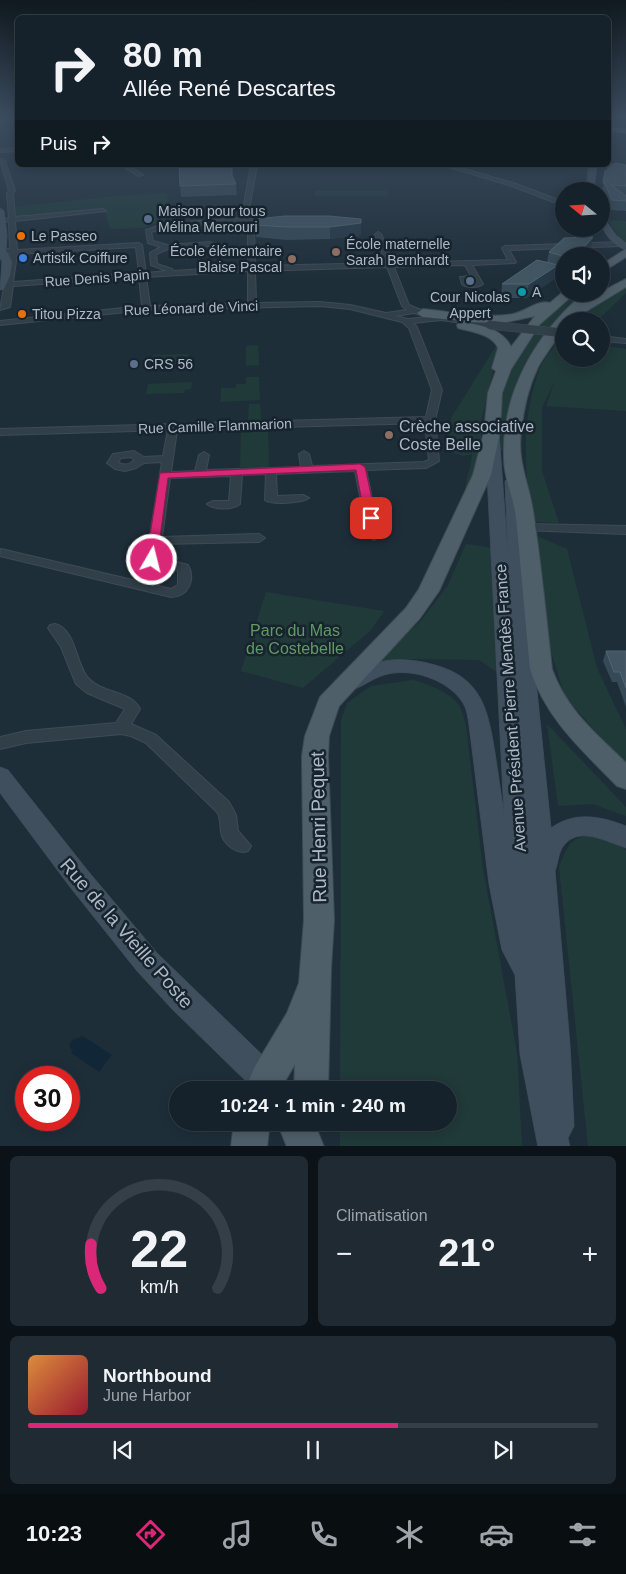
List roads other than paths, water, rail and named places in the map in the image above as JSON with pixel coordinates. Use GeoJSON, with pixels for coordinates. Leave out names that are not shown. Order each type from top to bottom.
{"type":"FeatureCollection","features":[{"type":"Feature","properties":{"kind":"main road"},"geometry":{"type":"LineString","coordinates":[[0,209],[2,252],[7,262],[5,286]]}},
{"type":"Feature","properties":{"kind":"main road"},"geometry":{"type":"LineString","coordinates":[[610,233],[622,250],[610,261]]}},
{"type":"Feature","properties":{"kind":"main road"},"geometry":{"type":"LineString","coordinates":[[610,282],[622,278]]}},
{"type":"Feature","properties":{"kind":"main road"},"geometry":{"type":"LineString","coordinates":[[578,312],[622,278]]}},
{"type":"Feature","properties":{"kind":"main road"},"geometry":{"type":"LineString","coordinates":[[420,318],[511,319],[534,313],[555,298]]}},
{"type":"Feature","properties":{"kind":"main road","name":"Avenue Président Pierre Mendès France"},"geometry":{"type":"LineString","coordinates":[[554,1146],[535,1054],[516,816],[492,432],[493,408],[498,384],[512,354],[535,322],[558,302]]}},
{"type":"Feature","properties":{"kind":"main road","name":"Avenue Président Pierre Mendès France"},"geometry":{"type":"LineString","coordinates":[[575,312],[583,302]]}},
{"type":"Feature","properties":{"kind":"main road"},"geometry":{"type":"LineString","coordinates":[[444,319],[483,331],[502,342],[505,348],[498,370],[498,384]]}},
{"type":"Feature","properties":{"kind":"main road","name":"Avenue Président Pierre Mendès France"},"geometry":{"type":"LineString","coordinates":[[555,333],[545,341],[523,388],[512,435],[512,461],[516,552],[556,1046],[558,1146]]}},
{"type":"Feature","properties":{"kind":"main road","name":"Rue Henri Pequet"},"geometry":{"type":"LineString","coordinates":[[311,1081],[315,968],[319,920],[315,756],[322,716],[338,691],[413,613],[429,591],[482,475],[492,432]]}},
{"type":"Feature","properties":{"kind":"main road"},"geometry":{"type":"LineString","coordinates":[[512,461],[523,503],[541,669],[545,684],[566,719],[626,779]]}},
{"type":"Feature","properties":{"kind":"main road"},"geometry":{"type":"LineString","coordinates":[[338,691],[363,675],[400,666],[428,670],[441,675],[451,680],[471,698],[476,708],[480,725],[502,884],[516,950],[529,976]]}},
{"type":"Feature","properties":{"kind":"main road","name":"Rue de la Vieille Poste"},"geometry":{"type":"LineString","coordinates":[[0,776],[79,879],[147,962],[262,1081]]}},
{"type":"Feature","properties":{"kind":"main road"},"geometry":{"type":"LineString","coordinates":[[542,875],[548,853],[554,841],[563,832],[588,826],[612,831],[626,838]]}},
{"type":"Feature","properties":{"kind":"main road","name":"Rue Henri Pequet"},"geometry":{"type":"LineString","coordinates":[[271,1081],[306,1006],[315,968]]}},
{"type":"Feature","properties":{"kind":"main road"},"geometry":{"type":"LineString","coordinates":[[249,1146],[251,1131]]}},
{"type":"Feature","properties":{"kind":"main road"},"geometry":{"type":"LineString","coordinates":[[300,1131],[308,1146]]}},
{"type":"Feature","properties":{"kind":"main road"},"geometry":{"type":"LineString","coordinates":[[308,1146],[309,1131]]}},
{"type":"Feature","properties":{"kind":"street"},"geometry":{"type":"LineString","coordinates":[[0,308],[6,307],[5,286],[14,252],[10,193],[12,191],[5,171]]}},
{"type":"Feature","properties":{"kind":"street"},"geometry":{"type":"LineString","coordinates":[[134,171],[140,175]]}},
{"type":"Feature","properties":{"kind":"street"},"geometry":{"type":"LineString","coordinates":[[252,305],[251,223],[248,204],[253,171]]}},
{"type":"Feature","properties":{"kind":"street"},"geometry":{"type":"LineString","coordinates":[[468,171],[514,185],[555,201]]}},
{"type":"Feature","properties":{"kind":"street"},"geometry":{"type":"LineString","coordinates":[[2,194],[12,191]]}},
{"type":"Feature","properties":{"kind":"street"},"geometry":{"type":"LineString","coordinates":[[0,209],[12,206]]}},
{"type":"Feature","properties":{"kind":"street"},"geometry":{"type":"LineString","coordinates":[[1,221],[103,211]]}},
{"type":"Feature","properties":{"kind":"street"},"geometry":{"type":"LineString","coordinates":[[168,246],[150,242],[148,231],[166,225],[251,223]]}},
{"type":"Feature","properties":{"kind":"street"},"geometry":{"type":"LineString","coordinates":[[378,234],[390,265],[402,314]]}},
{"type":"Feature","properties":{"kind":"street"},"geometry":{"type":"LineString","coordinates":[[221,264],[212,268],[174,270],[154,265],[153,253],[168,246],[208,241],[252,254]]}},
{"type":"Feature","properties":{"kind":"street"},"geometry":{"type":"LineString","coordinates":[[2,252],[137,245],[140,248],[146,308]]}},
{"type":"Feature","properties":{"kind":"street","name":"Rue Denis Papin"},"geometry":{"type":"LineString","coordinates":[[5,286],[252,268],[513,262],[505,248],[622,250]]}},
{"type":"Feature","properties":{"kind":"street"},"geometry":{"type":"LineString","coordinates":[[467,263],[479,284],[466,284],[463,279],[475,278]]}},
{"type":"Feature","properties":{"kind":"street","name":"Rue Léonard de Vinci"},"geometry":{"type":"LineString","coordinates":[[0,323],[146,308],[252,305],[332,305],[382,314],[402,314]]}},
{"type":"Feature","properties":{"kind":"street"},"geometry":{"type":"LineString","coordinates":[[402,314],[420,318],[490,325],[555,326]]}},
{"type":"Feature","properties":{"kind":"street"},"geometry":{"type":"LineString","coordinates":[[402,314],[420,318]]}},
{"type":"Feature","properties":{"kind":"street"},"geometry":{"type":"LineString","coordinates":[[164,475],[426,465],[432,463],[434,461],[430,420],[437,390],[420,318]]}},
{"type":"Feature","properties":{"kind":"street"},"geometry":{"type":"LineString","coordinates":[[610,339],[626,341]]}},
{"type":"Feature","properties":{"kind":"street","name":"Rue Camille Flammarion"},"geometry":{"type":"LineString","coordinates":[[0,432],[430,420]]}},
{"type":"Feature","properties":{"kind":"street"},"geometry":{"type":"LineString","coordinates":[[1,553],[171,593],[181,590],[184,587],[184,568],[153,564],[152,554],[166,460],[173,427]]}},
{"type":"Feature","properties":{"kind":"street"},"geometry":{"type":"LineString","coordinates":[[304,454],[307,470]]}},
{"type":"Feature","properties":{"kind":"street"},"geometry":{"type":"LineString","coordinates":[[200,474],[204,455]]}},
{"type":"Feature","properties":{"kind":"street"},"geometry":{"type":"LineString","coordinates":[[139,460],[166,460]]}},
{"type":"Feature","properties":{"kind":"street"},"geometry":{"type":"LineString","coordinates":[[360,467],[374,536]]}},
{"type":"Feature","properties":{"kind":"street"},"geometry":{"type":"LineString","coordinates":[[271,471],[271,500],[303,498]]}},
{"type":"Feature","properties":{"kind":"street"},"geometry":{"type":"LineString","coordinates":[[213,504],[234,504],[237,472]]}},
{"type":"Feature","properties":{"kind":"street"},"geometry":{"type":"LineString","coordinates":[[526,528],[626,530]]}},
{"type":"Feature","properties":{"kind":"street"},"geometry":{"type":"LineString","coordinates":[[154,541],[259,538]]}},
{"type":"Feature","properties":{"kind":"street"},"geometry":{"type":"LineString","coordinates":[[55,628],[68,646],[81,680],[92,689],[130,704],[133,708],[121,728]]}},
{"type":"Feature","properties":{"kind":"street"},"geometry":{"type":"LineString","coordinates":[[0,743],[26,737],[121,728],[135,731],[150,739],[223,808],[228,815],[230,834],[242,846]]}},
{"type":"Feature","properties":{"kind":"water"},"geometry":{"type":"Polygon","coordinates":[[[83,1036],[112,1055],[99,1072],[71,1053],[72,1050],[69,1046],[72,1040],[83,1036]]]}},
{"type":"Feature","properties":{"kind":"place","name":"Maison pour tous Mélina Mercouri"},"geometry":{"type":"Point","coordinates":[148,219]}},
{"type":"Feature","properties":{"kind":"place","name":"Le Passeo"},"geometry":{"type":"Point","coordinates":[21,236]}},
{"type":"Feature","properties":{"kind":"place","name":"École maternelle Sarah Bernhardt"},"geometry":{"type":"Point","coordinates":[336,252]}},
{"type":"Feature","properties":{"kind":"place","name":"Artistik Coiffure"},"geometry":{"type":"Point","coordinates":[23,258]}},
{"type":"Feature","properties":{"kind":"place","name":"École élémentaire Blaise Pascal"},"geometry":{"type":"Point","coordinates":[292,259]}},
{"type":"Feature","properties":{"kind":"place","name":"Cour Nicolas Appert"},"geometry":{"type":"Point","coordinates":[470,281]}},
{"type":"Feature","properties":{"kind":"place","name":"A"},"geometry":{"type":"Point","coordinates":[522,292]}},
{"type":"Feature","properties":{"kind":"place","name":"Titou Pizza"},"geometry":{"type":"Point","coordinates":[22,314]}},
{"type":"Feature","properties":{"kind":"place","name":"CRS 56"},"geometry":{"type":"Point","coordinates":[134,364]}},
{"type":"Feature","properties":{"kind":"place","name":"Crèche associative Coste Belle"},"geometry":{"type":"Point","coordinates":[389,435]}},
{"type":"Feature","properties":{"kind":"park label","name":"Parc du Mas de Costebelle"},"geometry":{"type":"Point","coordinates":[295,639]}}]}
